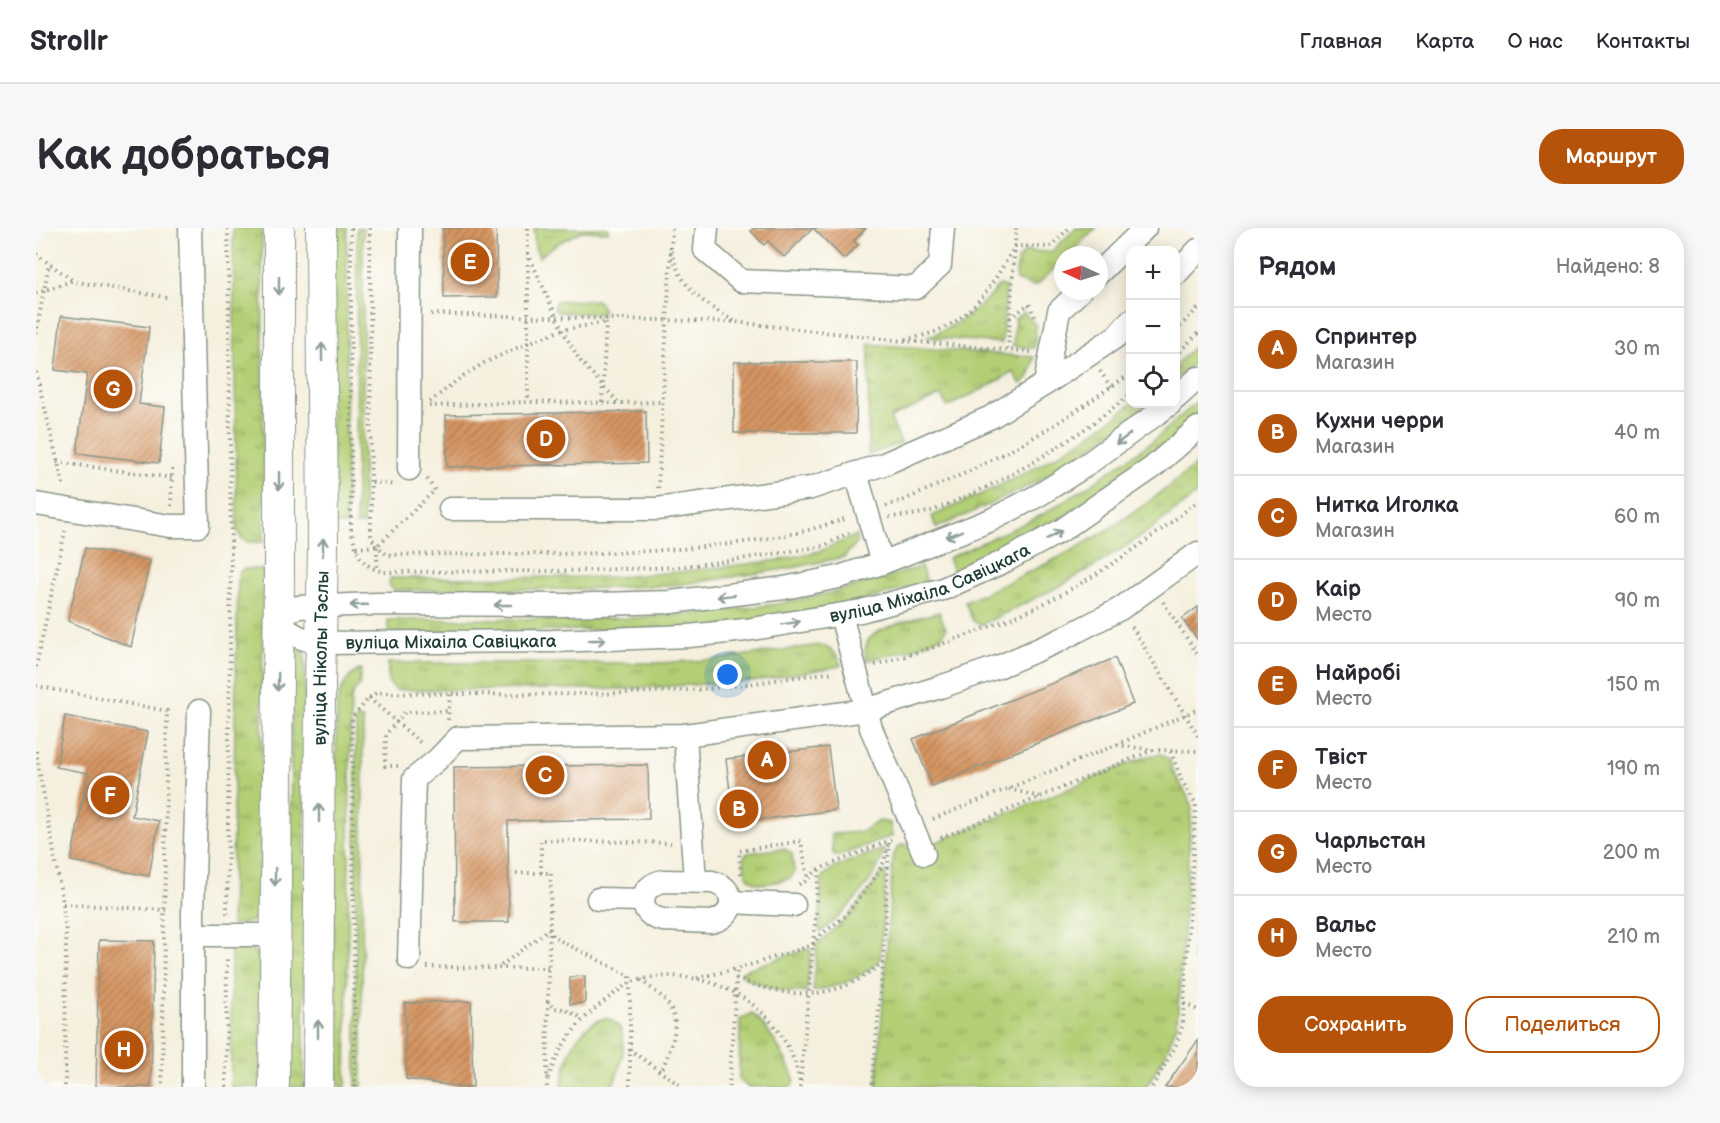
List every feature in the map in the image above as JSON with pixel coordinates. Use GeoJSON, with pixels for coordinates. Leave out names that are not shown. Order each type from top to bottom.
{"type":"FeatureCollection","features":[{"type":"Feature","properties":{"kind":"main road"},"geometry":{"type":"LineString","coordinates":[[274,1087],[279,623],[279,228]]}},
{"type":"Feature","properties":{"kind":"main road","name":"вуліца Ніколы Тэслы"},"geometry":{"type":"LineString","coordinates":[[318,1087],[320,643],[323,549],[321,228]]}},
{"type":"Feature","properties":{"kind":"street"},"geometry":{"type":"LineString","coordinates":[[36,504],[170,526],[198,526],[190,228]]}},
{"type":"Feature","properties":{"kind":"street"},"geometry":{"type":"LineString","coordinates":[[410,228],[410,314],[417,472]]}},
{"type":"Feature","properties":{"kind":"street"},"geometry":{"type":"LineString","coordinates":[[707,228],[705,250],[741,281],[916,288],[940,264],[943,228]]}},
{"type":"Feature","properties":{"kind":"street"},"geometry":{"type":"LineString","coordinates":[[1108,264],[1145,228]]}},
{"type":"Feature","properties":{"kind":"street"},"geometry":{"type":"LineString","coordinates":[[1180,270],[1198,250]]}},
{"type":"Feature","properties":{"kind":"street"},"geometry":{"type":"LineString","coordinates":[[1045,384],[1059,311],[1071,300]]}},
{"type":"Feature","properties":{"kind":"street"},"geometry":{"type":"LineString","coordinates":[[450,509],[657,509],[811,488],[884,464],[991,417],[1117,336],[1126,326]]}},
{"type":"Feature","properties":{"kind":"street"},"geometry":{"type":"LineString","coordinates":[[1180,394],[1198,378]]}},
{"type":"Feature","properties":{"kind":"street","name":"вуліца Міхаіла Савіцкага"},"geometry":{"type":"LineString","coordinates":[[1164,408],[1082,468],[1039,495],[991,520],[882,563],[839,577],[784,588],[671,602],[562,605],[377,604],[298,607],[289,611],[279,623],[294,635],[320,643],[553,641],[689,636],[746,630],[841,615],[943,589],[1005,561],[1062,530],[1152,468],[1198,428]]}},
{"type":"Feature","properties":{"kind":"street"},"geometry":{"type":"LineString","coordinates":[[856,473],[882,563]]}},
{"type":"Feature","properties":{"kind":"street"},"geometry":{"type":"LineString","coordinates":[[418,958],[414,779],[458,738],[685,735],[866,710],[998,667],[1058,641],[1120,609],[1198,553]]}},
{"type":"Feature","properties":{"kind":"street"},"geometry":{"type":"LineString","coordinates":[[841,615],[871,728],[928,848]]}},
{"type":"Feature","properties":{"kind":"street"},"geometry":{"type":"LineString","coordinates":[[193,1087],[193,935],[199,711]]}},
{"type":"Feature","properties":{"kind":"street"},"geometry":{"type":"LineString","coordinates":[[685,735],[694,881]]}},
{"type":"Feature","properties":{"kind":"street"},"geometry":{"type":"LineString","coordinates":[[694,881],[719,884],[726,888],[731,902],[725,916],[711,922],[663,920],[655,919],[644,908],[643,900],[649,886],[656,882],[694,881]]}},
{"type":"Feature","properties":{"kind":"street"},"geometry":{"type":"LineString","coordinates":[[598,899],[643,900]]}},
{"type":"Feature","properties":{"kind":"street"},"geometry":{"type":"LineString","coordinates":[[731,902],[794,905]]}},
{"type":"Feature","properties":{"kind":"street"},"geometry":{"type":"LineString","coordinates":[[193,935],[275,935]]}},
{"type":"Feature","properties":{"kind":"path"},"geometry":{"type":"LineString","coordinates":[[226,1087],[231,551],[228,228]]}},
{"type":"Feature","properties":{"kind":"path"},"geometry":{"type":"LineString","coordinates":[[351,228],[351,530],[360,558],[366,564],[385,572],[556,571],[677,567],[824,546],[879,517],[909,516],[931,511],[979,491],[1066,442],[1126,399]]}},
{"type":"Feature","properties":{"kind":"path"},"geometry":{"type":"LineString","coordinates":[[370,228],[371,537],[376,546],[377,570]]}},
{"type":"Feature","properties":{"kind":"path"},"geometry":{"type":"LineString","coordinates":[[528,228],[528,402]]}},
{"type":"Feature","properties":{"kind":"path"},"geometry":{"type":"LineString","coordinates":[[657,509],[672,228]]}},
{"type":"Feature","properties":{"kind":"path"},"geometry":{"type":"LineString","coordinates":[[1008,350],[1016,228]]}},
{"type":"Feature","properties":{"kind":"path"},"geometry":{"type":"LineString","coordinates":[[1015,246],[1050,247],[1069,228]]}},
{"type":"Feature","properties":{"kind":"path"},"geometry":{"type":"LineString","coordinates":[[895,340],[921,337],[944,328],[965,315],[993,284],[1015,246]]}},
{"type":"Feature","properties":{"kind":"path"},"geometry":{"type":"LineString","coordinates":[[670,247],[675,265],[692,293],[735,322]]}},
{"type":"Feature","properties":{"kind":"path"},"geometry":{"type":"LineString","coordinates":[[528,253],[562,330],[581,363],[619,403]]}},
{"type":"Feature","properties":{"kind":"path"},"geometry":{"type":"LineString","coordinates":[[36,254],[72,280],[192,300]]}},
{"type":"Feature","properties":{"kind":"path"},"geometry":{"type":"LineString","coordinates":[[36,334],[49,263]]}},
{"type":"Feature","properties":{"kind":"path"},"geometry":{"type":"LineString","coordinates":[[36,293],[72,280]]}},
{"type":"Feature","properties":{"kind":"path"},"geometry":{"type":"LineString","coordinates":[[1180,327],[1198,308]]}},
{"type":"Feature","properties":{"kind":"path"},"geometry":{"type":"LineString","coordinates":[[410,314],[735,322],[1036,353]]}},
{"type":"Feature","properties":{"kind":"path"},"geometry":{"type":"LineString","coordinates":[[607,320],[562,330],[484,363],[460,378],[426,406],[528,402],[663,402]]}},
{"type":"Feature","properties":{"kind":"path"},"geometry":{"type":"LineString","coordinates":[[602,403],[607,320]]}},
{"type":"Feature","properties":{"kind":"path"},"geometry":{"type":"LineString","coordinates":[[1178,354],[1198,333]]}},
{"type":"Feature","properties":{"kind":"path"},"geometry":{"type":"LineString","coordinates":[[57,462],[172,478]]}},
{"type":"Feature","properties":{"kind":"path"},"geometry":{"type":"LineString","coordinates":[[356,548],[376,546],[435,490],[417,472]]}},
{"type":"Feature","properties":{"kind":"path"},"geometry":{"type":"LineString","coordinates":[[355,1087],[352,718],[376,693],[642,692],[755,684],[855,670],[924,651],[1031,609],[1084,581],[1171,523],[1198,501]]}},
{"type":"Feature","properties":{"kind":"path"},"geometry":{"type":"LineString","coordinates":[[1152,587],[1198,655]]}},
{"type":"Feature","properties":{"kind":"path"},"geometry":{"type":"LineString","coordinates":[[1120,609],[1198,736]]}},
{"type":"Feature","properties":{"kind":"path"},"geometry":{"type":"LineString","coordinates":[[36,686],[167,711],[162,1087]]}},
{"type":"Feature","properties":{"kind":"path"},"geometry":{"type":"LineString","coordinates":[[369,698],[438,759]]}},
{"type":"Feature","properties":{"kind":"path"},"geometry":{"type":"LineString","coordinates":[[1186,714],[1198,709]]}},
{"type":"Feature","properties":{"kind":"path"},"geometry":{"type":"LineString","coordinates":[[404,766],[385,766],[386,734],[405,712],[449,711]]}},
{"type":"Feature","properties":{"kind":"path"},"geometry":{"type":"LineString","coordinates":[[1116,745],[1198,752]]}},
{"type":"Feature","properties":{"kind":"path"},"geometry":{"type":"LineString","coordinates":[[928,848],[1041,797],[1154,750]]}},
{"type":"Feature","properties":{"kind":"path"},"geometry":{"type":"LineString","coordinates":[[1152,1087],[1174,1047],[1183,1024],[1197,805],[1182,781],[1170,750]]}},
{"type":"Feature","properties":{"kind":"path"},"geometry":{"type":"LineString","coordinates":[[36,751],[63,904],[66,934],[65,1087]]}},
{"type":"Feature","properties":{"kind":"path"},"geometry":{"type":"LineString","coordinates":[[1008,789],[1041,797]]}},
{"type":"Feature","properties":{"kind":"path"},"geometry":{"type":"LineString","coordinates":[[540,873],[541,840],[677,843]]}},
{"type":"Feature","properties":{"kind":"path"},"geometry":{"type":"LineString","coordinates":[[696,978],[737,969],[813,945],[818,937],[844,917],[877,875],[884,862],[889,842],[883,962],[873,1087]]}},
{"type":"Feature","properties":{"kind":"path"},"geometry":{"type":"LineString","coordinates":[[516,873],[551,873],[547,1087]]}},
{"type":"Feature","properties":{"kind":"path"},"geometry":{"type":"LineString","coordinates":[[63,904],[194,911]]}},
{"type":"Feature","properties":{"kind":"path"},"geometry":{"type":"LineString","coordinates":[[498,968],[549,929]]}},
{"type":"Feature","properties":{"kind":"path"},"geometry":{"type":"LineString","coordinates":[[549,929],[554,937],[630,976],[630,1087]]}},
{"type":"Feature","properties":{"kind":"path"},"geometry":{"type":"LineString","coordinates":[[418,958],[427,968],[548,968]]}},
{"type":"Feature","properties":{"kind":"path"},"geometry":{"type":"LineString","coordinates":[[800,1085],[811,961]]}},
{"type":"Feature","properties":{"kind":"path"},"geometry":{"type":"LineString","coordinates":[[736,978],[777,992],[809,995],[847,986],[870,973],[883,962]]}},
{"type":"Feature","properties":{"kind":"path"},"geometry":{"type":"LineString","coordinates":[[729,1087],[737,969]]}},
{"type":"Feature","properties":{"kind":"path"},"geometry":{"type":"LineString","coordinates":[[548,1078],[565,1042],[597,1006],[631,982],[659,976],[678,976],[696,978],[718,985],[755,1005],[787,1042],[797,1066],[800,1085]]}},
{"type":"Feature","properties":{"kind":"path"},"geometry":{"type":"LineString","coordinates":[[641,980],[666,1001],[675,1017],[674,1039],[661,1072]]}},
{"type":"Feature","properties":{"kind":"path"},"geometry":{"type":"LineString","coordinates":[[548,1001],[553,1008],[564,1009],[583,1020]]}},
{"type":"Feature","properties":{"kind":"path"},"geometry":{"type":"LineString","coordinates":[[1184,1004],[1198,1010]]}},
{"type":"Feature","properties":{"kind":"path"},"geometry":{"type":"LineString","coordinates":[[629,1049],[682,1087]]}},
{"type":"Feature","properties":{"kind":"green space"},"geometry":{"type":"Polygon","coordinates":[[[233,228],[262,228],[264,542],[244,540],[237,529],[233,228]]]}},
{"type":"Feature","properties":{"kind":"green space"},"geometry":{"type":"Polygon","coordinates":[[[332,228],[347,228],[346,525],[331,525],[332,228]]]}},
{"type":"Feature","properties":{"kind":"green space"},"geometry":{"type":"Polygon","coordinates":[[[357,228],[363,228],[363,525],[356,525],[357,228]]]}},
{"type":"Feature","properties":{"kind":"green space"},"geometry":{"type":"Polygon","coordinates":[[[534,228],[608,228],[608,232],[581,231],[539,257],[535,247],[534,228]]]}},
{"type":"Feature","properties":{"kind":"green space"},"geometry":{"type":"Polygon","coordinates":[[[1076,228],[1096,228],[1077,246],[1057,246],[1076,228]]]}},
{"type":"Feature","properties":{"kind":"green space"},"geometry":{"type":"Polygon","coordinates":[[[1054,249],[1054,269],[1038,284],[1032,286],[1016,280],[1017,260],[1026,251],[1051,252],[1054,249]]]}},
{"type":"Feature","properties":{"kind":"green space"},"geometry":{"type":"Polygon","coordinates":[[[999,285],[1006,287],[1002,343],[927,337],[967,316],[999,285]]]}},
{"type":"Feature","properties":{"kind":"green space"},"geometry":{"type":"Polygon","coordinates":[[[597,300],[602,306],[603,312],[600,314],[556,312],[554,307],[556,301],[597,300]]]}},
{"type":"Feature","properties":{"kind":"green space"},"geometry":{"type":"Polygon","coordinates":[[[1024,312],[1036,326],[1034,348],[1013,346],[1015,319],[1024,312]]]}},
{"type":"Feature","properties":{"kind":"green space"},"geometry":{"type":"Polygon","coordinates":[[[1198,342],[1198,359],[1180,376],[1180,361],[1198,342]]]}},
{"type":"Feature","properties":{"kind":"green space"},"geometry":{"type":"Polygon","coordinates":[[[869,344],[1034,357],[1029,376],[1021,384],[1013,372],[947,407],[941,395],[890,418],[901,443],[868,455],[869,344]]]}},
{"type":"Feature","properties":{"kind":"green space"},"geometry":{"type":"Polygon","coordinates":[[[1198,401],[1198,413],[1176,441],[1036,535],[954,573],[948,558],[1040,516],[1090,485],[1153,441],[1198,401]]]}},
{"type":"Feature","properties":{"kind":"green space"},"geometry":{"type":"Polygon","coordinates":[[[1126,408],[1143,408],[1055,471],[989,505],[936,528],[932,516],[1036,467],[1126,408]]]}},
{"type":"Feature","properties":{"kind":"green space"},"geometry":{"type":"Polygon","coordinates":[[[1198,463],[1198,493],[1146,533],[1062,585],[981,625],[973,621],[965,602],[1040,567],[1100,534],[1143,506],[1198,463]]]}},
{"type":"Feature","properties":{"kind":"green space"},"geometry":{"type":"Polygon","coordinates":[[[857,535],[856,544],[844,557],[792,568],[677,585],[581,589],[394,590],[389,585],[390,578],[613,577],[678,572],[780,560],[820,551],[857,535]]]}},
{"type":"Feature","properties":{"kind":"green space"},"geometry":{"type":"Polygon","coordinates":[[[921,567],[927,582],[852,604],[712,628],[388,633],[388,620],[633,618],[704,613],[778,604],[839,591],[921,567]]]}},
{"type":"Feature","properties":{"kind":"green space"},"geometry":{"type":"Polygon","coordinates":[[[244,569],[263,569],[261,906],[257,916],[250,922],[231,925],[238,577],[244,569]]]}},
{"type":"Feature","properties":{"kind":"green space"},"geometry":{"type":"Polygon","coordinates":[[[939,612],[946,629],[942,636],[912,649],[866,661],[867,643],[876,633],[903,622],[939,612]]]}},
{"type":"Feature","properties":{"kind":"green space"},"geometry":{"type":"Polygon","coordinates":[[[821,645],[834,652],[841,666],[755,681],[623,689],[396,690],[388,682],[388,663],[658,663],[710,660],[821,645]]]}},
{"type":"Feature","properties":{"kind":"green space"},"geometry":{"type":"Polygon","coordinates":[[[297,648],[304,652],[305,656],[304,1087],[288,1087],[292,649],[297,648]]]}},
{"type":"Feature","properties":{"kind":"green space"},"geometry":{"type":"Polygon","coordinates":[[[361,669],[359,687],[351,699],[346,1087],[340,1087],[331,1025],[337,704],[345,683],[361,669]]]}},
{"type":"Feature","properties":{"kind":"green space"},"geometry":{"type":"Polygon","coordinates":[[[356,719],[363,719],[362,1087],[356,1087],[356,719]]]}},
{"type":"Feature","properties":{"kind":"green space"},"geometry":{"type":"Polygon","coordinates":[[[1161,754],[1170,761],[1172,770],[1192,804],[1177,1024],[1165,1055],[1146,1087],[877,1087],[893,856],[897,848],[904,844],[917,847],[929,846],[1148,756],[1161,754]]]}},
{"type":"Feature","properties":{"kind":"green space"},"geometry":{"type":"Polygon","coordinates":[[[879,821],[890,823],[892,836],[839,856],[833,854],[831,834],[861,832],[879,821]]]}},
{"type":"Feature","properties":{"kind":"green space"},"geometry":{"type":"Polygon","coordinates":[[[784,848],[792,854],[794,872],[791,878],[767,884],[751,880],[745,871],[744,856],[748,853],[784,848]]]}},
{"type":"Feature","properties":{"kind":"green space"},"geometry":{"type":"Polygon","coordinates":[[[884,849],[876,871],[859,895],[821,932],[819,930],[822,877],[843,864],[884,849]]]}},
{"type":"Feature","properties":{"kind":"green space"},"geometry":{"type":"Polygon","coordinates":[[[1198,867],[1198,960],[1193,960],[1198,867]]]}},
{"type":"Feature","properties":{"kind":"green space"},"geometry":{"type":"Polygon","coordinates":[[[882,872],[886,872],[880,960],[849,981],[813,991],[817,944],[848,917],[882,872]]]}},
{"type":"Feature","properties":{"kind":"green space"},"geometry":{"type":"Polygon","coordinates":[[[231,946],[251,949],[260,959],[261,1087],[231,1087],[231,946]]]}},
{"type":"Feature","properties":{"kind":"green space"},"geometry":{"type":"Polygon","coordinates":[[[807,949],[811,951],[807,991],[791,992],[773,988],[741,975],[744,970],[807,949]]]}},
{"type":"Feature","properties":{"kind":"green space"},"geometry":{"type":"Polygon","coordinates":[[[752,1013],[782,1054],[795,1081],[791,1087],[748,1087],[739,1080],[740,1020],[752,1013]]]}},
{"type":"Feature","properties":{"kind":"green space"},"geometry":{"type":"Polygon","coordinates":[[[605,1018],[614,1022],[623,1038],[622,1059],[612,1087],[562,1087],[573,1045],[586,1028],[605,1018]]]}},
{"type":"Feature","properties":{"kind":"building"},"geometry":{"type":"Polygon","coordinates":[[[443,228],[496,228],[497,297],[444,298],[443,228]]]}},
{"type":"Feature","properties":{"kind":"building"},"geometry":{"type":"Polygon","coordinates":[[[754,228],[813,228],[784,257],[768,241],[764,245],[751,231],[754,228]]]}},
{"type":"Feature","properties":{"kind":"building"},"geometry":{"type":"Polygon","coordinates":[[[813,228],[866,228],[854,241],[858,245],[844,259],[813,228]]]}},
{"type":"Feature","properties":{"kind":"building"},"geometry":{"type":"Polygon","coordinates":[[[61,316],[149,327],[139,404],[165,407],[159,463],[77,453],[87,374],[55,370],[61,316]]]}},
{"type":"Feature","properties":{"kind":"building"},"geometry":{"type":"Polygon","coordinates":[[[734,362],[857,362],[856,433],[734,433],[734,362]]]}},
{"type":"Feature","properties":{"kind":"building"},"geometry":{"type":"Polygon","coordinates":[[[646,411],[647,463],[447,467],[446,415],[646,411]]]}},
{"type":"Feature","properties":{"kind":"building"},"geometry":{"type":"Polygon","coordinates":[[[85,548],[150,561],[131,647],[68,621],[85,548]]]}},
{"type":"Feature","properties":{"kind":"building"},"geometry":{"type":"Polygon","coordinates":[[[1198,607],[1198,640],[1182,619],[1198,607]]]}},
{"type":"Feature","properties":{"kind":"building"},"geometry":{"type":"Polygon","coordinates":[[[1115,658],[1133,704],[932,786],[913,739],[1115,658]]]}},
{"type":"Feature","properties":{"kind":"building"},"geometry":{"type":"Polygon","coordinates":[[[65,716],[148,732],[132,816],[159,821],[149,876],[71,861],[88,773],[56,767],[65,716]]]}},
{"type":"Feature","properties":{"kind":"building"},"geometry":{"type":"Polygon","coordinates":[[[828,747],[836,810],[734,823],[726,759],[828,747]]]}},
{"type":"Feature","properties":{"kind":"building"},"geometry":{"type":"Polygon","coordinates":[[[648,765],[649,819],[508,821],[509,922],[455,922],[454,767],[648,765]]]}},
{"type":"Feature","properties":{"kind":"building"},"geometry":{"type":"Polygon","coordinates":[[[99,940],[154,941],[151,1087],[96,1087],[99,940]]]}},
{"type":"Feature","properties":{"kind":"building"},"geometry":{"type":"Polygon","coordinates":[[[585,976],[585,1003],[570,1004],[570,977],[585,976]]]}},
{"type":"Feature","properties":{"kind":"building"},"geometry":{"type":"Polygon","coordinates":[[[471,1001],[473,1087],[406,1079],[405,1003],[471,1001]]]}},
{"type":"Feature","properties":{"kind":"building"},"geometry":{"type":"Polygon","coordinates":[[[1198,1040],[1198,1087],[1165,1087],[1198,1040]]]}},
{"type":"Feature","properties":{"kind":"place","name":"Найробі"},"geometry":{"type":"Point","coordinates":[470,262]}},
{"type":"Feature","properties":{"kind":"place","name":"Чарльстан"},"geometry":{"type":"Point","coordinates":[113,389]}},
{"type":"Feature","properties":{"kind":"place","name":"Каір"},"geometry":{"type":"Point","coordinates":[546,439]}},
{"type":"Feature","properties":{"kind":"place","name":"Спринтер"},"geometry":{"type":"Point","coordinates":[767,760]}},
{"type":"Feature","properties":{"kind":"place","name":"Нитка Иголка"},"geometry":{"type":"Point","coordinates":[545,775]}},
{"type":"Feature","properties":{"kind":"place","name":"Твіст"},"geometry":{"type":"Point","coordinates":[110,795]}},
{"type":"Feature","properties":{"kind":"place","name":"Кухни черри"},"geometry":{"type":"Point","coordinates":[739,809]}},
{"type":"Feature","properties":{"kind":"place","name":"Вальс"},"geometry":{"type":"Point","coordinates":[124,1050]}}]}
